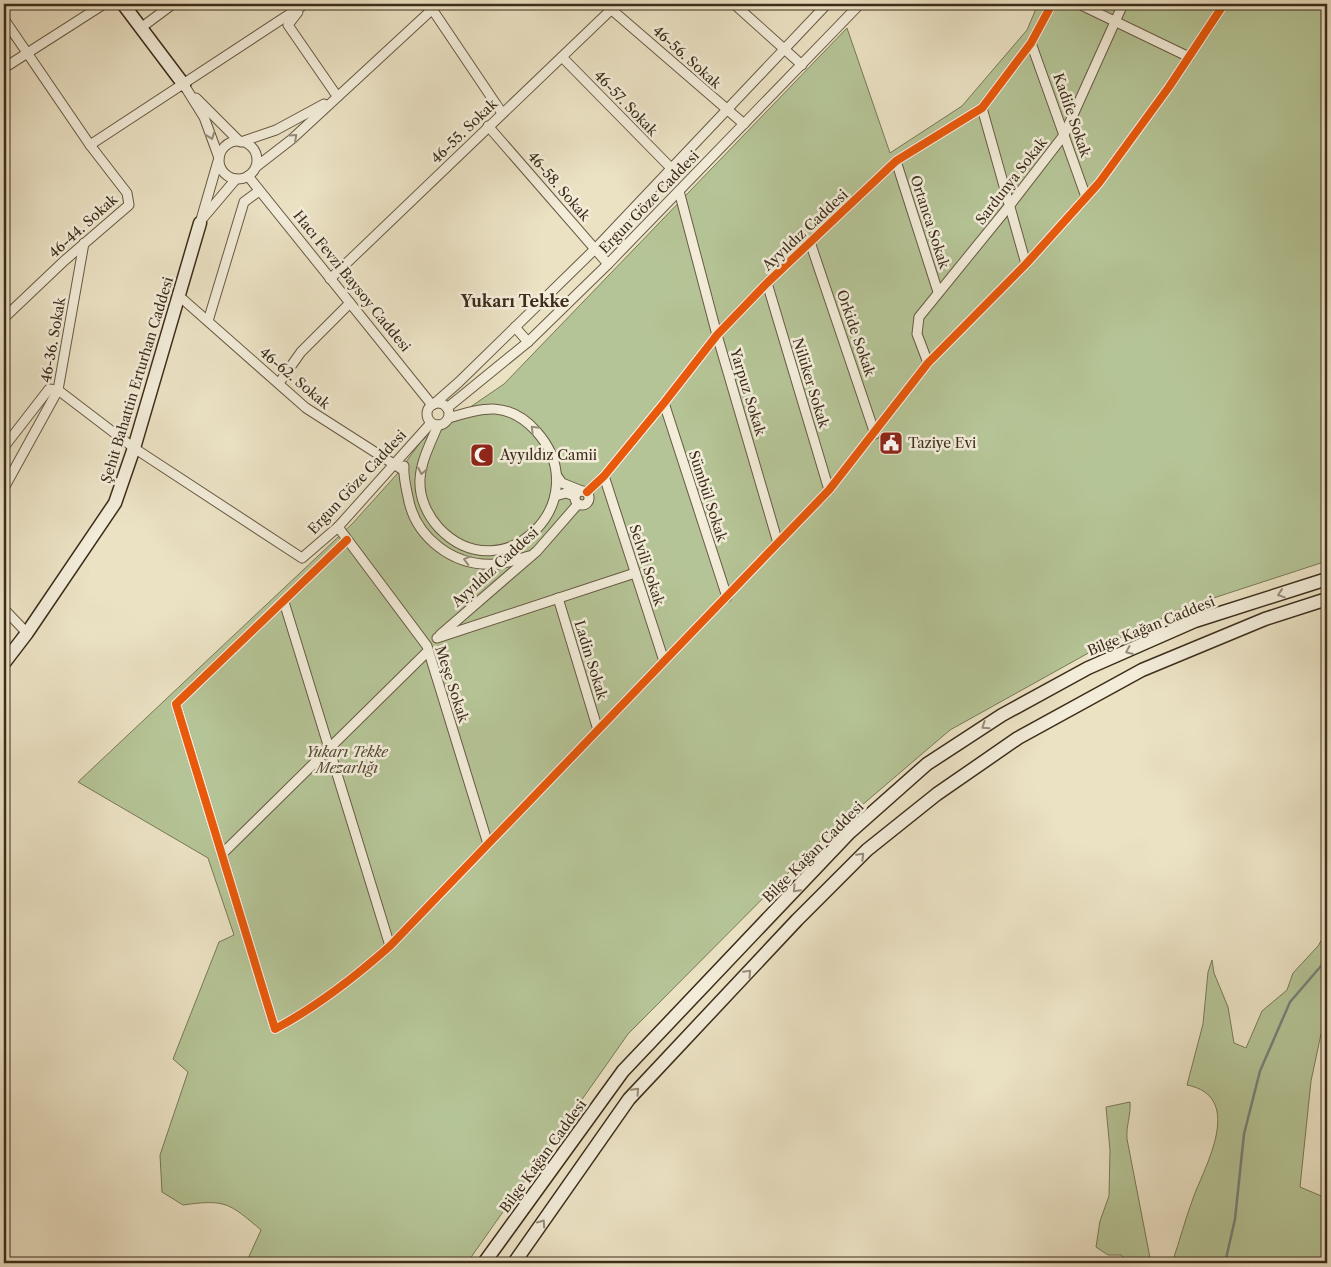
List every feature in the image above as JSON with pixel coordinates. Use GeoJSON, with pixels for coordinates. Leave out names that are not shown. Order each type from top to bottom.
{"type":"FeatureCollection","features":[{"type":"Feature","properties":{"kind":"main road"},"geometry":{"type":"LineString","coordinates":[[123,4],[184,85]]}},
{"type":"Feature","properties":{"kind":"main road","name":"Şehit Bahattin Erturhan Caddesi"},"geometry":{"type":"LineString","coordinates":[[4,663],[27,633],[115,503],[134,448],[200,222]]}},
{"type":"Feature","properties":{"kind":"main road","name":"Bilge Kağan Caddesi"},"geometry":{"type":"LineString","coordinates":[[484,1263],[623,1071],[848,834],[927,764],[1002,714],[1088,668],[1195,622],[1327,580]]}},
{"type":"Feature","properties":{"kind":"main road"},"geometry":{"type":"LineString","coordinates":[[514,1263],[629,1099],[797,920],[867,850],[937,794],[1018,738],[1128,678],[1265,619],[1327,599]]}},
{"type":"Feature","properties":{"kind":"street"},"geometry":{"type":"LineString","coordinates":[[4,68],[104,4]]}},
{"type":"Feature","properties":{"kind":"street"},"geometry":{"type":"LineString","coordinates":[[142,27],[173,4]]}},
{"type":"Feature","properties":{"kind":"street"},"geometry":{"type":"LineString","coordinates":[[734,4],[802,65]]}},
{"type":"Feature","properties":{"kind":"street","name":"Ergun Göze Caddesi"},"geometry":{"type":"LineString","coordinates":[[433,404],[501,342],[595,249],[827,4]]}},
{"type":"Feature","properties":{"kind":"street","name":"Ergun Göze Caddesi"},"geometry":{"type":"LineString","coordinates":[[447,408],[528,342],[608,264],[860,4]]}},
{"type":"Feature","properties":{"kind":"street","name":"Ayyıldız Caddesi"},"geometry":{"type":"LineString","coordinates":[[222,854],[329,749],[436,638],[532,556],[581,496],[604,476],[717,335],[767,283],[896,161],[982,108],[1032,42],[1052,4]]}},
{"type":"Feature","properties":{"kind":"street"},"geometry":{"type":"LineString","coordinates":[[1079,4],[1189,57]]}},
{"type":"Feature","properties":{"kind":"street","name":"Sardunya Sokak"},"geometry":{"type":"LineString","coordinates":[[928,363],[921,348],[917,325],[919,317],[1064,135],[1124,4]]}},
{"type":"Feature","properties":{"kind":"street"},"geometry":{"type":"LineString","coordinates":[[348,540],[176,704],[275,1029],[330,995],[390,946],[829,490],[875,434],[928,363],[1026,264],[1099,184],[1224,4]]}},
{"type":"Feature","properties":{"kind":"street"},"geometry":{"type":"LineString","coordinates":[[4,20],[28,52],[90,145],[184,85],[302,5]]}},
{"type":"Feature","properties":{"kind":"street"},"geometry":{"type":"LineString","coordinates":[[302,5],[288,26],[337,96]]}},
{"type":"Feature","properties":{"kind":"street"},"geometry":{"type":"LineString","coordinates":[[184,85],[204,117],[223,173],[236,179],[248,176],[256,167],[292,139],[435,7],[502,113]]}},
{"type":"Feature","properties":{"kind":"street","name":"46-55. Sokak"},"geometry":{"type":"LineString","coordinates":[[330,279],[488,126],[615,7]]}},
{"type":"Feature","properties":{"kind":"street","name":"46-56. Sokak"},"geometry":{"type":"LineString","coordinates":[[615,7],[726,110],[744,124]]}},
{"type":"Feature","properties":{"kind":"street","name":"Kadife Sokak"},"geometry":{"type":"LineString","coordinates":[[1032,42],[1086,197]]}},
{"type":"Feature","properties":{"kind":"street","name":"46-57. Sokak"},"geometry":{"type":"LineString","coordinates":[[562,57],[671,168]]}},
{"type":"Feature","properties":{"kind":"street"},"geometry":{"type":"LineString","coordinates":[[184,85],[240,141],[248,144],[255,152],[256,167]]}},
{"type":"Feature","properties":{"kind":"street"},"geometry":{"type":"LineString","coordinates":[[219,160],[226,146],[296,120],[337,96]]}},
{"type":"Feature","properties":{"kind":"street"},"geometry":{"type":"LineString","coordinates":[[982,108],[1026,264]]}},
{"type":"Feature","properties":{"kind":"street","name":"46-58. Sokak"},"geometry":{"type":"LineString","coordinates":[[488,126],[608,264]]}},
{"type":"Feature","properties":{"kind":"street","name":"46-44. Sokak"},"geometry":{"type":"LineString","coordinates":[[4,318],[84,243],[129,205],[127,193],[90,145]]}},
{"type":"Feature","properties":{"kind":"street","name":"Şehit Bahattin Erturhan Caddesi"},"geometry":{"type":"LineString","coordinates":[[200,222],[219,160]]}},
{"type":"Feature","properties":{"kind":"street","name":"Ortanca Sokak"},"geometry":{"type":"LineString","coordinates":[[896,161],[938,292]]}},
{"type":"Feature","properties":{"kind":"street","name":"Hacı Fevzi Baysoy Caddesi"},"geometry":{"type":"LineString","coordinates":[[248,176],[433,404]]}},
{"type":"Feature","properties":{"kind":"street","name":"Şehit Bahattin Erturhan Caddesi"},"geometry":{"type":"LineString","coordinates":[[200,222],[236,179]]}},
{"type":"Feature","properties":{"kind":"street"},"geometry":{"type":"LineString","coordinates":[[208,321],[244,202],[259,191]]}},
{"type":"Feature","properties":{"kind":"street","name":"Yarpuz Sokak"},"geometry":{"type":"LineString","coordinates":[[679,191],[717,335],[778,543]]}},
{"type":"Feature","properties":{"kind":"street","name":"Orkide Sokak"},"geometry":{"type":"LineString","coordinates":[[810,242],[875,434]]}},
{"type":"Feature","properties":{"kind":"street","name":"46-36. Sokak"},"geometry":{"type":"LineString","coordinates":[[4,488],[58,390],[84,243]]}},
{"type":"Feature","properties":{"kind":"street","name":"Nilüker Sokak"},"geometry":{"type":"LineString","coordinates":[[767,283],[829,490]]}},
{"type":"Feature","properties":{"kind":"street","name":"46-62. Sokak"},"geometry":{"type":"LineString","coordinates":[[178,295],[306,408],[403,470]]}},
{"type":"Feature","properties":{"kind":"street"},"geometry":{"type":"LineString","coordinates":[[279,383],[301,352],[350,303]]}},
{"type":"Feature","properties":{"kind":"street"},"geometry":{"type":"LineString","coordinates":[[515,327],[528,342]]}},
{"type":"Feature","properties":{"kind":"street"},"geometry":{"type":"LineString","coordinates":[[501,342],[513,354]]}},
{"type":"Feature","properties":{"kind":"street"},"geometry":{"type":"LineString","coordinates":[[4,447],[49,389],[58,390],[134,448]]}},
{"type":"Feature","properties":{"kind":"street"},"geometry":{"type":"LineString","coordinates":[[434,424],[443,424],[449,418],[481,408],[493,408],[520,416],[543,438],[550,449],[557,476],[556,496],[544,522],[529,537],[517,544],[489,550],[478,550],[458,543],[447,536],[431,518],[425,506],[420,486],[424,460],[434,424],[427,413],[433,404],[441,403],[447,408],[449,418]]}},
{"type":"Feature","properties":{"kind":"street","name":"Sümbül Sokak"},"geometry":{"type":"LineString","coordinates":[[664,403],[727,597]]}},
{"type":"Feature","properties":{"kind":"street","name":"Ergun Göze Caddesi"},"geometry":{"type":"LineString","coordinates":[[134,448],[302,558],[338,527],[405,450],[434,424]]}},
{"type":"Feature","properties":{"kind":"street"},"geometry":{"type":"LineString","coordinates":[[405,450],[403,470],[410,509],[417,524],[437,546],[470,562],[495,564],[532,556]]}},
{"type":"Feature","properties":{"kind":"street"},"geometry":{"type":"LineString","coordinates":[[557,476],[562,483],[581,496]]}},
{"type":"Feature","properties":{"kind":"street","name":"Selvili Sokak"},"geometry":{"type":"LineString","coordinates":[[604,476],[664,661]]}},
{"type":"Feature","properties":{"kind":"street"},"geometry":{"type":"LineString","coordinates":[[556,496],[566,493],[581,496]]}},
{"type":"Feature","properties":{"kind":"street","name":"Meşe Sokak"},"geometry":{"type":"LineString","coordinates":[[338,527],[427,648],[488,844]]}},
{"type":"Feature","properties":{"kind":"street"},"geometry":{"type":"LineString","coordinates":[[436,638],[635,573]]}},
{"type":"Feature","properties":{"kind":"street","name":"Ladin Sokak"},"geometry":{"type":"LineString","coordinates":[[558,598],[598,730]]}},
{"type":"Feature","properties":{"kind":"street"},"geometry":{"type":"LineString","coordinates":[[284,602],[390,946]]}},
{"type":"Feature","properties":{"kind":"street"},"geometry":{"type":"LineString","coordinates":[[4,609],[27,633]]}},
{"type":"Feature","properties":{"kind":"green space","name":"Yukarı Tekke Mezarlığı"},"geometry":{"type":"Polygon","coordinates":[[[1038,4],[1327,4],[1327,561],[1189,606],[1092,651],[950,730],[820,841],[628,1034],[467,1263],[246,1263],[261,1230],[226,1205],[197,1203],[183,1205],[162,1192],[160,1155],[188,1072],[173,1059],[219,942],[234,935],[208,858],[78,782],[352,524],[398,473],[422,440],[504,384],[847,28],[890,153],[962,106],[1027,30],[1038,4]]]}},
{"type":"Feature","properties":{"kind":"green space"},"geometry":{"type":"Polygon","coordinates":[[[1327,931],[1327,1036],[1321,1034],[1311,1081],[1300,1187],[1327,1200],[1327,1263],[1172,1263],[1192,1202],[1213,1148],[1217,1131],[1218,1116],[1214,1102],[1204,1091],[1187,1085],[1203,1024],[1208,972],[1212,960],[1214,973],[1228,1007],[1234,1043],[1246,1048],[1262,1011],[1287,990],[1293,973],[1318,946],[1327,931]]]}},
{"type":"Feature","properties":{"kind":"green space"},"geometry":{"type":"Polygon","coordinates":[[[1130,1102],[1127,1139],[1151,1263],[1128,1263],[1121,1255],[1108,1255],[1096,1247],[1100,1221],[1109,1196],[1110,1150],[1106,1107],[1130,1102]]]}},
{"type":"Feature","properties":{"kind":"waterway"},"geometry":{"type":"LineString","coordinates":[[1225,1263],[1235,1219],[1244,1134],[1260,1071],[1290,1002],[1327,959]]}},
{"type":"Feature","properties":{"kind":"cycle path"},"geometry":{"type":"LineString","coordinates":[[587,492],[604,476],[717,335],[767,283],[896,161],[982,108],[1031,43],[1052,4]]}},
{"type":"Feature","properties":{"kind":"cycle path"},"geometry":{"type":"LineString","coordinates":[[347,540],[176,704],[275,1029],[335,991],[390,946],[829,490],[928,363],[1026,264],[1099,183],[1169,87],[1224,4]]}},
{"type":"Feature","properties":{"kind":"place","name":"Taziye Evi"},"geometry":{"type":"Point","coordinates":[891,443]}},
{"type":"Feature","properties":{"kind":"place","name":"Ayyıldız Camii"},"geometry":{"type":"Point","coordinates":[482,455]}},
{"type":"Feature","properties":{"kind":"district","name":"Yukarı Tekke"},"geometry":{"type":"Point","coordinates":[515,301]}}]}
